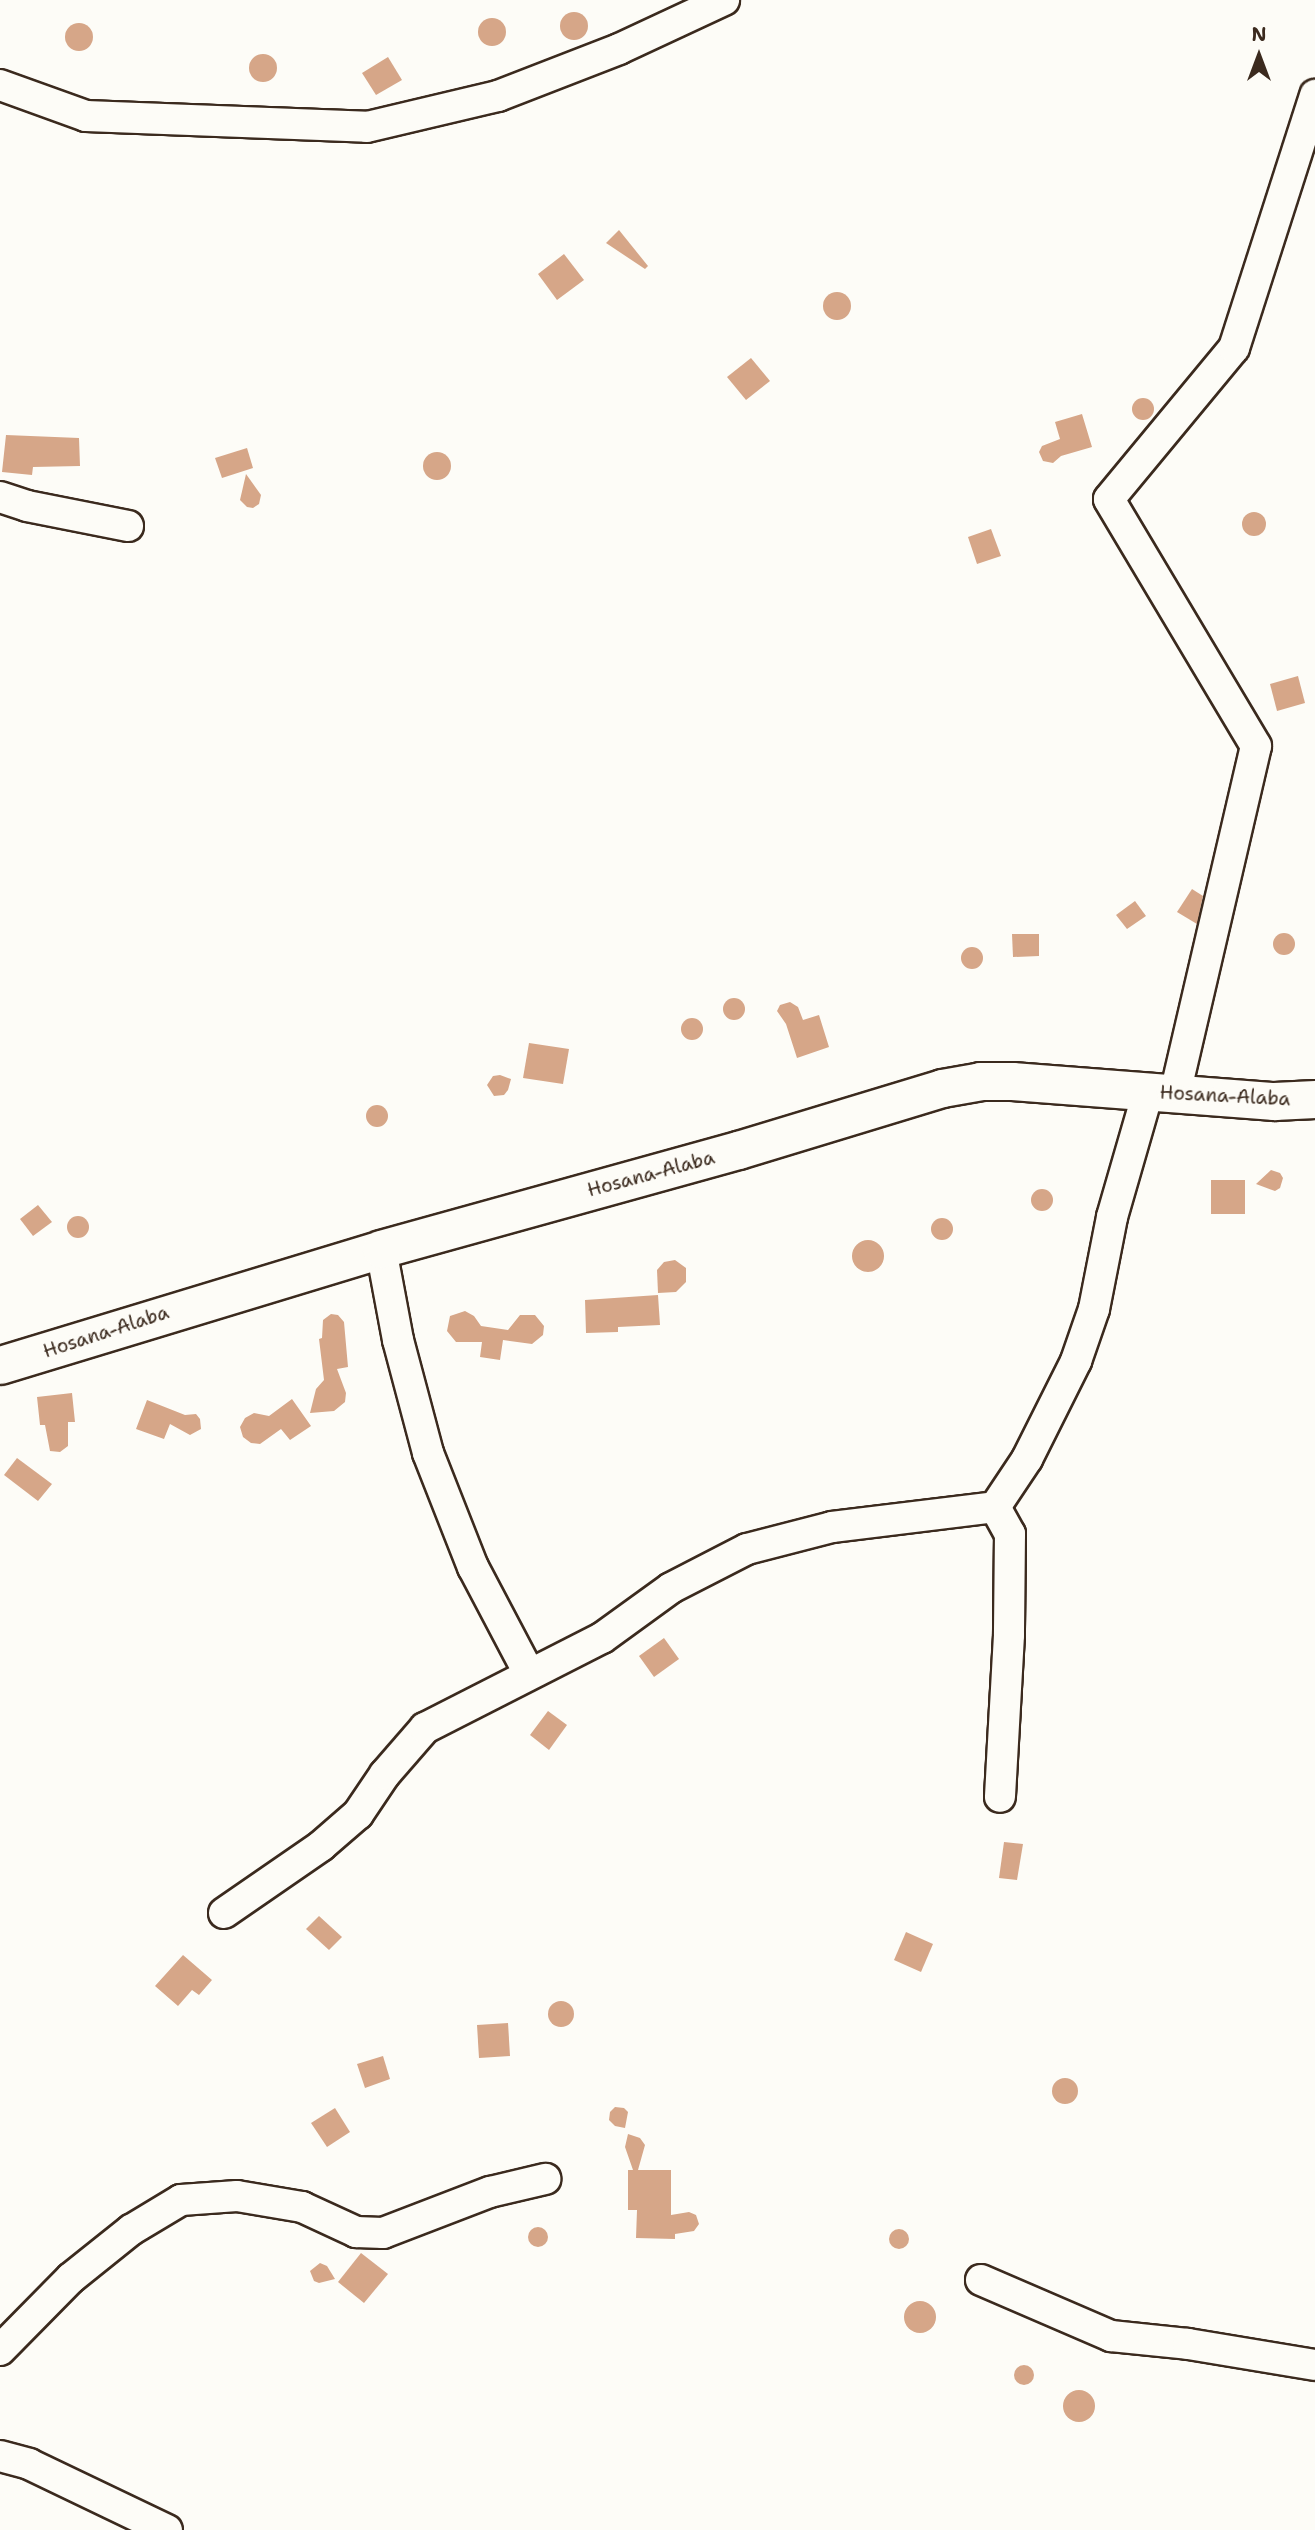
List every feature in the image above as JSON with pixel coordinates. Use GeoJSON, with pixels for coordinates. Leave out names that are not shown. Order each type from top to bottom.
{"type":"FeatureCollection","features":[{"type":"Feature","properties":{"kind":"main road","name":"Hosana-Alaba"},"geometry":{"type":"LineString","coordinates":[[0,1365],[381,1249],[738,1150],[942,1088],[980,1081],[1012,1081],[1274,1101],[1315,1099]]}},
{"type":"Feature","properties":{"kind":"street"},"geometry":{"type":"LineString","coordinates":[[0,85],[86,116],[367,127],[498,96],[619,50],[724,0]]}},
{"type":"Feature","properties":{"kind":"street"},"geometry":{"type":"LineString","coordinates":[[224,1913],[321,1846],[358,1814],[385,1774],[425,1728],[602,1638],[671,1588],[747,1549],[832,1527],[995,1507],[1027,1459],[1076,1362],[1094,1309],[1112,1217],[1161,1093],[1256,746],[1109,499],[1234,348],[1315,95]]}},
{"type":"Feature","properties":{"kind":"street"},"geometry":{"type":"LineString","coordinates":[[0,497],[27,506],[128,526]]}},
{"type":"Feature","properties":{"kind":"street"},"geometry":{"type":"LineString","coordinates":[[381,1249],[398,1340],[428,1453],[473,1567],[529,1673]]}},
{"type":"Feature","properties":{"kind":"street"},"geometry":{"type":"LineString","coordinates":[[995,1507],[1010,1534],[1009,1635],[1000,1797]]}},
{"type":"Feature","properties":{"kind":"street"},"geometry":{"type":"LineString","coordinates":[[0,2350],[71,2278],[131,2230],[181,2200],[237,2196],[302,2207],[356,2232],[383,2234],[490,2192],[545,2179]]}},
{"type":"Feature","properties":{"kind":"street"},"geometry":{"type":"LineString","coordinates":[[981,2280],[1111,2336],[1188,2344],[1315,2365]]}},
{"type":"Feature","properties":{"kind":"street"},"geometry":{"type":"LineString","coordinates":[[0,2456],[29,2464],[167,2530]]}},
{"type":"Feature","properties":{"kind":"building"},"geometry":{"type":"Polygon","coordinates":[[[574,12],[584,16],[588,26],[584,36],[574,40],[564,36],[560,26],[564,16],[574,12]]]}},
{"type":"Feature","properties":{"kind":"building"},"geometry":{"type":"Polygon","coordinates":[[[492,18],[502,22],[506,32],[502,42],[492,46],[482,42],[478,32],[482,22],[492,18]]]}},
{"type":"Feature","properties":{"kind":"building"},"geometry":{"type":"Polygon","coordinates":[[[79,23],[89,27],[93,37],[89,47],[79,51],[69,47],[65,37],[69,27],[79,23]]]}},
{"type":"Feature","properties":{"kind":"building"},"geometry":{"type":"Polygon","coordinates":[[[263,54],[273,58],[277,68],[273,78],[263,82],[253,78],[249,68],[253,58],[263,54]]]}},
{"type":"Feature","properties":{"kind":"building"},"geometry":{"type":"Polygon","coordinates":[[[388,57],[402,80],[376,95],[362,73],[388,57]]]}},
{"type":"Feature","properties":{"kind":"building"},"geometry":{"type":"Polygon","coordinates":[[[619,230],[648,266],[645,269],[606,243],[619,230]]]}},
{"type":"Feature","properties":{"kind":"building"},"geometry":{"type":"Polygon","coordinates":[[[564,254],[584,280],[557,300],[538,274],[564,254]]]}},
{"type":"Feature","properties":{"kind":"building"},"geometry":{"type":"Polygon","coordinates":[[[837,292],[847,296],[851,306],[847,316],[837,320],[827,316],[823,306],[827,296],[837,292]]]}},
{"type":"Feature","properties":{"kind":"building"},"geometry":{"type":"Polygon","coordinates":[[[751,358],[770,381],[746,400],[727,377],[751,358]]]}},
{"type":"Feature","properties":{"kind":"building"},"geometry":{"type":"Polygon","coordinates":[[[1143,398],[1151,401],[1154,409],[1151,417],[1143,420],[1135,417],[1132,409],[1135,401],[1143,398]]]}},
{"type":"Feature","properties":{"kind":"building"},"geometry":{"type":"Polygon","coordinates":[[[1082,414],[1092,447],[1061,456],[1053,463],[1043,461],[1039,452],[1042,446],[1060,439],[1055,422],[1082,414]]]}},
{"type":"Feature","properties":{"kind":"building"},"geometry":{"type":"Polygon","coordinates":[[[6,435],[79,438],[80,466],[33,467],[32,475],[2,472],[6,435]]]}},
{"type":"Feature","properties":{"kind":"building"},"geometry":{"type":"Polygon","coordinates":[[[247,448],[253,468],[222,478],[215,458],[247,448]]]}},
{"type":"Feature","properties":{"kind":"building"},"geometry":{"type":"Polygon","coordinates":[[[437,452],[447,456],[451,466],[447,476],[437,480],[427,476],[423,466],[427,456],[437,452]]]}},
{"type":"Feature","properties":{"kind":"building"},"geometry":{"type":"Polygon","coordinates":[[[246,474],[261,495],[259,504],[253,508],[247,507],[240,500],[246,474]]]}},
{"type":"Feature","properties":{"kind":"building"},"geometry":{"type":"Polygon","coordinates":[[[1254,512],[1265,519],[1266,524],[1259,535],[1254,536],[1243,529],[1242,524],[1249,513],[1254,512]]]}},
{"type":"Feature","properties":{"kind":"building"},"geometry":{"type":"Polygon","coordinates":[[[991,529],[1001,556],[977,564],[968,537],[991,529]]]}},
{"type":"Feature","properties":{"kind":"building"},"geometry":{"type":"Polygon","coordinates":[[[1298,676],[1305,703],[1277,711],[1270,684],[1298,676]]]}},
{"type":"Feature","properties":{"kind":"building"},"geometry":{"type":"Polygon","coordinates":[[[1192,889],[1203,896],[1197,924],[1177,912],[1192,889]]]}},
{"type":"Feature","properties":{"kind":"building"},"geometry":{"type":"Polygon","coordinates":[[[1135,901],[1146,916],[1127,929],[1116,915],[1135,901]]]}},
{"type":"Feature","properties":{"kind":"building"},"geometry":{"type":"Polygon","coordinates":[[[1284,933],[1292,936],[1295,944],[1292,952],[1284,955],[1276,952],[1273,944],[1276,936],[1284,933]]]}},
{"type":"Feature","properties":{"kind":"building"},"geometry":{"type":"Polygon","coordinates":[[[1012,934],[1039,934],[1039,956],[1013,957],[1012,934]]]}},
{"type":"Feature","properties":{"kind":"building"},"geometry":{"type":"Polygon","coordinates":[[[972,947],[980,950],[983,958],[980,966],[972,969],[964,966],[961,958],[964,950],[972,947]]]}},
{"type":"Feature","properties":{"kind":"building"},"geometry":{"type":"Polygon","coordinates":[[[734,998],[742,1001],[745,1009],[742,1017],[734,1020],[726,1017],[723,1009],[726,1001],[734,998]]]}},
{"type":"Feature","properties":{"kind":"building"},"geometry":{"type":"Polygon","coordinates":[[[790,1002],[798,1007],[803,1020],[819,1015],[829,1047],[797,1058],[786,1024],[777,1011],[780,1005],[790,1002]]]}},
{"type":"Feature","properties":{"kind":"building"},"geometry":{"type":"Polygon","coordinates":[[[692,1018],[700,1021],[703,1029],[700,1037],[692,1040],[684,1037],[681,1029],[684,1021],[692,1018]]]}},
{"type":"Feature","properties":{"kind":"building"},"geometry":{"type":"Polygon","coordinates":[[[529,1043],[569,1049],[563,1084],[523,1078],[529,1043]]]}},
{"type":"Feature","properties":{"kind":"building"},"geometry":{"type":"Polygon","coordinates":[[[500,1075],[511,1079],[508,1090],[504,1095],[494,1096],[487,1085],[493,1076],[500,1075]]]}},
{"type":"Feature","properties":{"kind":"building"},"geometry":{"type":"Polygon","coordinates":[[[377,1105],[385,1108],[388,1116],[385,1124],[377,1127],[369,1124],[366,1116],[369,1108],[377,1105]]]}},
{"type":"Feature","properties":{"kind":"building"},"geometry":{"type":"Polygon","coordinates":[[[1271,1170],[1280,1173],[1283,1178],[1280,1188],[1275,1191],[1256,1184],[1271,1170]]]}},
{"type":"Feature","properties":{"kind":"building"},"geometry":{"type":"Polygon","coordinates":[[[1211,1180],[1245,1180],[1245,1214],[1211,1214],[1211,1180]]]}},
{"type":"Feature","properties":{"kind":"building"},"geometry":{"type":"Polygon","coordinates":[[[1042,1189],[1050,1192],[1053,1200],[1050,1208],[1042,1211],[1034,1208],[1031,1200],[1034,1192],[1042,1189]]]}},
{"type":"Feature","properties":{"kind":"building"},"geometry":{"type":"Polygon","coordinates":[[[38,1205],[52,1222],[33,1236],[20,1219],[38,1205]]]}},
{"type":"Feature","properties":{"kind":"building"},"geometry":{"type":"Polygon","coordinates":[[[78,1216],[86,1219],[89,1227],[86,1235],[78,1238],[70,1235],[67,1227],[70,1219],[78,1216]]]}},
{"type":"Feature","properties":{"kind":"building"},"geometry":{"type":"Polygon","coordinates":[[[942,1218],[950,1221],[953,1229],[950,1237],[942,1240],[934,1237],[931,1229],[934,1221],[942,1218]]]}},
{"type":"Feature","properties":{"kind":"building"},"geometry":{"type":"Polygon","coordinates":[[[868,1240],[879,1245],[884,1256],[879,1267],[868,1272],[857,1267],[852,1256],[857,1245],[868,1240]]]}},
{"type":"Feature","properties":{"kind":"building"},"geometry":{"type":"Polygon","coordinates":[[[675,1260],[686,1268],[686,1282],[676,1292],[658,1293],[657,1270],[664,1262],[675,1260]]]}},
{"type":"Feature","properties":{"kind":"building"},"geometry":{"type":"Polygon","coordinates":[[[658,1295],[660,1325],[618,1327],[618,1332],[586,1333],[585,1300],[658,1295]]]}},
{"type":"Feature","properties":{"kind":"building"},"geometry":{"type":"Polygon","coordinates":[[[465,1311],[474,1316],[481,1326],[508,1330],[520,1315],[535,1315],[544,1326],[543,1335],[532,1344],[503,1340],[500,1360],[480,1357],[482,1342],[456,1342],[447,1331],[450,1316],[465,1311]]]}},
{"type":"Feature","properties":{"kind":"building"},"geometry":{"type":"Polygon","coordinates":[[[331,1314],[338,1315],[344,1322],[348,1367],[337,1369],[346,1393],[345,1402],[334,1411],[310,1413],[316,1389],[324,1380],[319,1339],[322,1338],[323,1320],[331,1314]]]}},
{"type":"Feature","properties":{"kind":"building"},"geometry":{"type":"Polygon","coordinates":[[[72,1393],[75,1422],[68,1422],[68,1446],[60,1452],[50,1451],[45,1425],[40,1425],[37,1397],[72,1393]]]}},
{"type":"Feature","properties":{"kind":"building"},"geometry":{"type":"Polygon","coordinates":[[[292,1399],[311,1426],[290,1440],[281,1429],[260,1444],[251,1443],[243,1437],[240,1427],[245,1418],[254,1413],[269,1416],[292,1399]]]}},
{"type":"Feature","properties":{"kind":"building"},"geometry":{"type":"Polygon","coordinates":[[[147,1400],[185,1415],[196,1414],[200,1419],[201,1429],[190,1435],[170,1424],[164,1439],[136,1429],[147,1400]]]}},
{"type":"Feature","properties":{"kind":"building"},"geometry":{"type":"Polygon","coordinates":[[[17,1458],[52,1484],[38,1501],[4,1475],[17,1458]]]}},
{"type":"Feature","properties":{"kind":"building"},"geometry":{"type":"Polygon","coordinates":[[[664,1638],[679,1659],[654,1677],[639,1656],[664,1638]]]}},
{"type":"Feature","properties":{"kind":"building"},"geometry":{"type":"Polygon","coordinates":[[[548,1711],[567,1725],[549,1750],[530,1735],[548,1711]]]}},
{"type":"Feature","properties":{"kind":"building"},"geometry":{"type":"Polygon","coordinates":[[[1004,1842],[1023,1844],[1017,1880],[999,1878],[1004,1842]]]}},
{"type":"Feature","properties":{"kind":"building"},"geometry":{"type":"Polygon","coordinates":[[[319,1916],[342,1937],[329,1950],[306,1929],[319,1916]]]}},
{"type":"Feature","properties":{"kind":"building"},"geometry":{"type":"Polygon","coordinates":[[[906,1932],[933,1944],[921,1972],[894,1960],[906,1932]]]}},
{"type":"Feature","properties":{"kind":"building"},"geometry":{"type":"Polygon","coordinates":[[[183,1955],[212,1980],[199,1995],[192,1990],[178,2006],[155,1986],[183,1955]]]}},
{"type":"Feature","properties":{"kind":"building"},"geometry":{"type":"Polygon","coordinates":[[[561,2001],[570,2005],[574,2014],[570,2023],[561,2027],[552,2023],[548,2014],[552,2005],[561,2001]]]}},
{"type":"Feature","properties":{"kind":"building"},"geometry":{"type":"Polygon","coordinates":[[[508,2023],[510,2056],[479,2058],[477,2025],[508,2023]]]}},
{"type":"Feature","properties":{"kind":"building"},"geometry":{"type":"Polygon","coordinates":[[[383,2056],[390,2079],[365,2088],[357,2064],[383,2056]]]}},
{"type":"Feature","properties":{"kind":"building"},"geometry":{"type":"Polygon","coordinates":[[[1065,2078],[1074,2082],[1078,2091],[1074,2100],[1065,2104],[1056,2100],[1052,2091],[1056,2082],[1065,2078]]]}},
{"type":"Feature","properties":{"kind":"building"},"geometry":{"type":"Polygon","coordinates":[[[615,2107],[624,2108],[628,2112],[625,2128],[615,2126],[609,2120],[610,2112],[615,2107]]]}},
{"type":"Feature","properties":{"kind":"building"},"geometry":{"type":"Polygon","coordinates":[[[335,2108],[350,2132],[327,2147],[311,2123],[335,2108]]]}},
{"type":"Feature","properties":{"kind":"building"},"geometry":{"type":"Polygon","coordinates":[[[628,2134],[640,2138],[645,2145],[638,2170],[671,2170],[671,2215],[689,2212],[696,2215],[699,2224],[694,2231],[675,2234],[675,2239],[636,2238],[637,2210],[628,2210],[628,2170],[633,2170],[625,2147],[628,2134]]]}},
{"type":"Feature","properties":{"kind":"building"},"geometry":{"type":"Polygon","coordinates":[[[538,2227],[545,2230],[548,2237],[545,2244],[538,2247],[531,2244],[528,2237],[531,2230],[538,2227]]]}},
{"type":"Feature","properties":{"kind":"building"},"geometry":{"type":"Polygon","coordinates":[[[899,2229],[906,2232],[909,2239],[906,2246],[899,2249],[892,2246],[889,2239],[892,2232],[899,2229]]]}},
{"type":"Feature","properties":{"kind":"building"},"geometry":{"type":"Polygon","coordinates":[[[361,2253],[388,2274],[364,2303],[338,2282],[361,2253]]]}},
{"type":"Feature","properties":{"kind":"building"},"geometry":{"type":"Polygon","coordinates":[[[320,2263],[327,2266],[335,2279],[319,2283],[314,2281],[310,2271],[320,2263]]]}},
{"type":"Feature","properties":{"kind":"building"},"geometry":{"type":"Polygon","coordinates":[[[920,2301],[931,2306],[936,2317],[931,2328],[920,2333],[909,2328],[904,2317],[909,2306],[920,2301]]]}},
{"type":"Feature","properties":{"kind":"building"},"geometry":{"type":"Polygon","coordinates":[[[1024,2365],[1031,2368],[1034,2375],[1031,2382],[1024,2385],[1017,2382],[1014,2375],[1017,2368],[1024,2365]]]}},
{"type":"Feature","properties":{"kind":"building"},"geometry":{"type":"Polygon","coordinates":[[[1079,2390],[1090,2395],[1095,2406],[1090,2417],[1079,2422],[1068,2417],[1063,2406],[1068,2395],[1079,2390]]]}}]}
